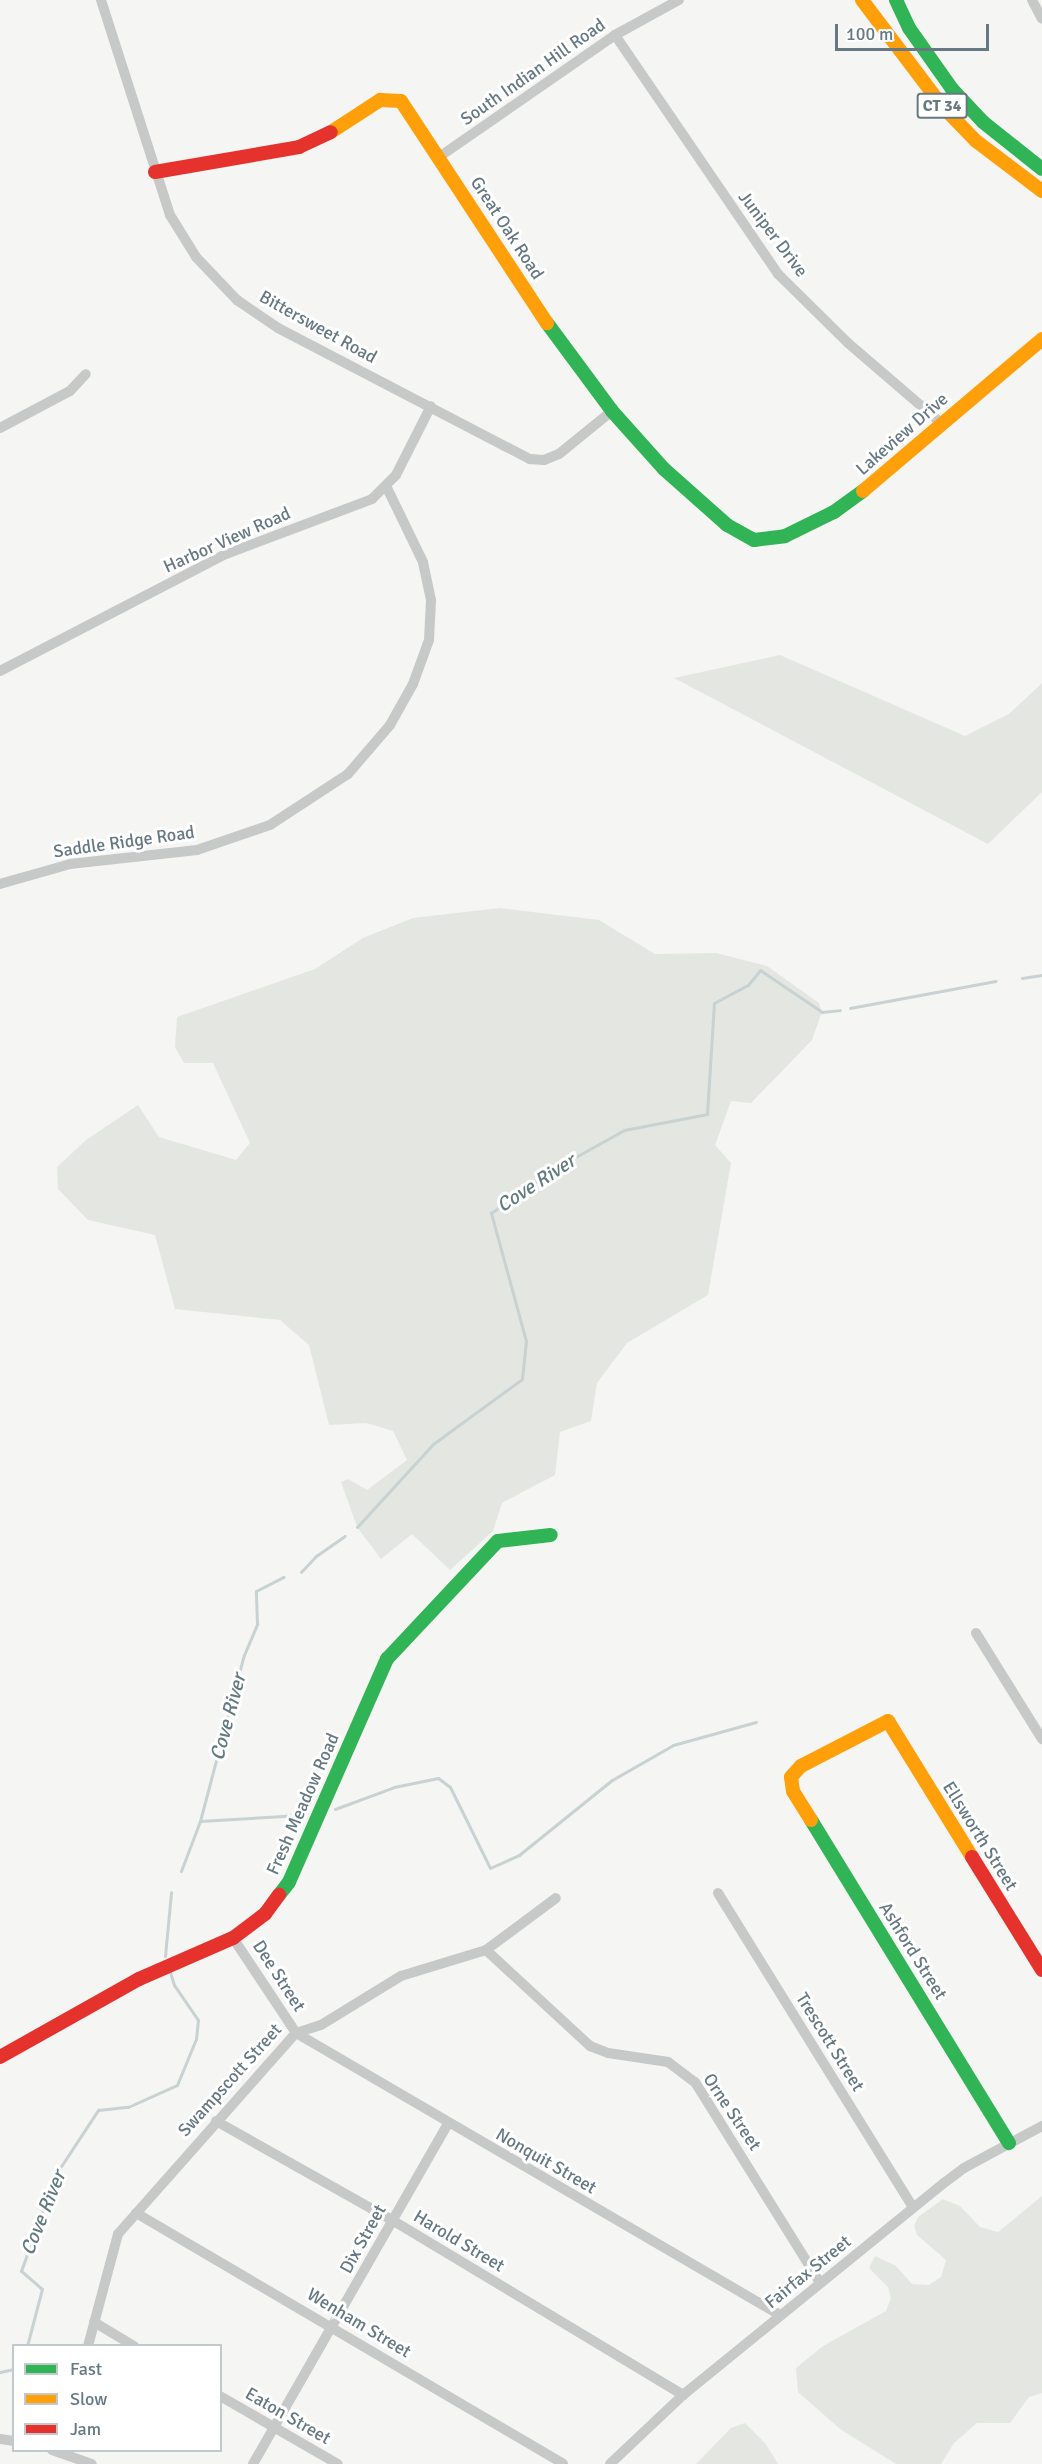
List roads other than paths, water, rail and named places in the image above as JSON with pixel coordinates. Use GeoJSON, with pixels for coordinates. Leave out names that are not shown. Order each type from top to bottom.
{"type":"FeatureCollection","features":[{"type":"Feature","properties":{"kind":"main road","name":"CT 34"},"geometry":{"type":"LineString","coordinates":[[862,0],[912,72],[943,107],[976,141],[1042,191]]}},
{"type":"Feature","properties":{"kind":"main road","name":"CT 34"},"geometry":{"type":"LineString","coordinates":[[896,0],[920,45],[958,96],[983,122],[1042,169]]}},
{"type":"Feature","properties":{"kind":"main road","name":"Great Oak Road"},"geometry":{"type":"LineString","coordinates":[[155,172],[299,147],[388,98],[404,104],[564,348],[612,411],[664,469],[733,531],[754,540],[774,539]]}},
{"type":"Feature","properties":{"kind":"main road","name":"Lakeview Drive"},"geometry":{"type":"LineString","coordinates":[[774,539],[818,522],[884,476],[940,422],[1042,339]]}},
{"type":"Feature","properties":{"kind":"main road","name":"Fresh Meadow Road"},"geometry":{"type":"LineString","coordinates":[[0,2057],[139,1979],[233,1938],[265,1914],[290,1882],[387,1659],[498,1541],[551,1535]]}},
{"type":"Feature","properties":{"kind":"main road","name":"Ashford Street"},"geometry":{"type":"LineString","coordinates":[[888,1721],[801,1766],[791,1777],[793,1791],[1009,2143]]}},
{"type":"Feature","properties":{"kind":"main road","name":"Ellsworth Street"},"geometry":{"type":"LineString","coordinates":[[888,1721],[1042,1970]]}},
{"type":"Feature","properties":{"kind":"street","name":"Bittersweet Road"},"geometry":{"type":"LineString","coordinates":[[101,0],[155,172],[179,232],[210,273],[237,300],[278,328],[538,460],[567,449],[612,411]]}},
{"type":"Feature","properties":{"kind":"street","name":"South Indian Hill Road"},"geometry":{"type":"LineString","coordinates":[[439,157],[615,35],[679,0]]}},
{"type":"Feature","properties":{"kind":"street"},"geometry":{"type":"LineString","coordinates":[[1032,0],[1042,19]]}},
{"type":"Feature","properties":{"kind":"street","name":"Juniper Drive"},"geometry":{"type":"LineString","coordinates":[[615,35],[778,274],[848,343],[940,422]]}},
{"type":"Feature","properties":{"kind":"street"},"geometry":{"type":"LineString","coordinates":[[0,428],[70,391],[86,374]]}},
{"type":"Feature","properties":{"kind":"street"},"geometry":{"type":"LineString","coordinates":[[387,488],[431,406]]}},
{"type":"Feature","properties":{"kind":"street","name":"Harbor View Road"},"geometry":{"type":"LineString","coordinates":[[0,671],[226,554],[372,499],[387,488]]}},
{"type":"Feature","properties":{"kind":"street","name":"Saddle Ridge Road"},"geometry":{"type":"LineString","coordinates":[[0,884],[70,864],[197,850],[270,825],[348,774],[390,725],[413,684],[429,640],[431,600],[423,562],[387,488]]}},
{"type":"Feature","properties":{"kind":"street"},"geometry":{"type":"LineString","coordinates":[[976,1633],[1042,1739]]}},
{"type":"Feature","properties":{"kind":"street","name":"Trescott Street"},"geometry":{"type":"LineString","coordinates":[[718,1893],[913,2208]]}},
{"type":"Feature","properties":{"kind":"street","name":"Swampscott Street"},"geometry":{"type":"LineString","coordinates":[[88,2344],[110,2257],[118,2235],[216,2121],[296,2033],[321,2025],[401,1976],[486,1950],[556,1898]]}},
{"type":"Feature","properties":{"kind":"street","name":"Dee Street"},"geometry":{"type":"LineString","coordinates":[[233,1938],[296,2033]]}},
{"type":"Feature","properties":{"kind":"street","name":"Orne Street"},"geometry":{"type":"LineString","coordinates":[[486,1950],[590,2046],[608,2053],[668,2062],[695,2082],[820,2283]]}},
{"type":"Feature","properties":{"kind":"street","name":"Nonquit Street"},"geometry":{"type":"LineString","coordinates":[[296,2033],[780,2315]]}},
{"type":"Feature","properties":{"kind":"street","name":"Harold Street"},"geometry":{"type":"LineString","coordinates":[[216,2121],[392,2220],[683,2395]]}},
{"type":"Feature","properties":{"kind":"street","name":"Dix Street"},"geometry":{"type":"LineString","coordinates":[[253,2464],[448,2123]]}},
{"type":"Feature","properties":{"kind":"street","name":"Fairfax Street"},"geometry":{"type":"LineString","coordinates":[[610,2464],[683,2395],[964,2168],[1042,2126]]}},
{"type":"Feature","properties":{"kind":"street","name":"Wenham Street"},"geometry":{"type":"LineString","coordinates":[[136,2213],[333,2326],[563,2464]]}},
{"type":"Feature","properties":{"kind":"street"},"geometry":{"type":"LineString","coordinates":[[94,2322],[131,2344]]}},
{"type":"Feature","properties":{"kind":"street","name":"Eaton Street"},"geometry":{"type":"LineString","coordinates":[[222,2397],[338,2464]]}},
{"type":"Feature","properties":{"kind":"street"},"geometry":{"type":"LineString","coordinates":[[62,2452],[92,2464]]}},
{"type":"Feature","properties":{"kind":"waterway","name":"Cove River"},"geometry":{"type":"LineString","coordinates":[[357,1527],[433,1444],[522,1379],[526,1341],[491,1213],[563,1164],[624,1130],[707,1114],[714,1003],[748,985],[760,970],[822,1012],[840,1010]]}},
{"type":"Feature","properties":{"kind":"waterway","name":"Cove River"},"geometry":{"type":"LineString","coordinates":[[1022,978],[1042,975]]}},
{"type":"Feature","properties":{"kind":"waterway","name":"Cove River"},"geometry":{"type":"LineString","coordinates":[[850,1008],[996,981]]}},
{"type":"Feature","properties":{"kind":"waterway","name":"Cove River"},"geometry":{"type":"LineString","coordinates":[[301,1572],[316,1556],[345,1536]]}},
{"type":"Feature","properties":{"kind":"waterway","name":"Cove River"},"geometry":{"type":"LineString","coordinates":[[181,1871],[200,1821],[244,1655],[257,1624],[256,1591],[284,1577]]}},
{"type":"Feature","properties":{"kind":"waterway"},"geometry":{"type":"LineString","coordinates":[[335,1809],[394,1787],[438,1778],[450,1787],[490,1868],[519,1855],[612,1780],[673,1745],[756,1722]]}},
{"type":"Feature","properties":{"kind":"waterway"},"geometry":{"type":"LineString","coordinates":[[200,1821],[301,1815]]}},
{"type":"Feature","properties":{"kind":"waterway","name":"Cove River"},"geometry":{"type":"LineString","coordinates":[[165,1956],[171,1892]]}},
{"type":"Feature","properties":{"kind":"waterway","name":"Cove River"},"geometry":{"type":"LineString","coordinates":[[28,2344],[42,2289],[21,2271],[56,2174],[98,2110],[128,2107],[177,2085],[196,2039],[198,2020],[174,1985],[170,1972]]}},
{"type":"Feature","properties":{"kind":"waterway","name":"Cove River"},"geometry":{"type":"LineString","coordinates":[[0,2372],[12,2369]]}}]}
